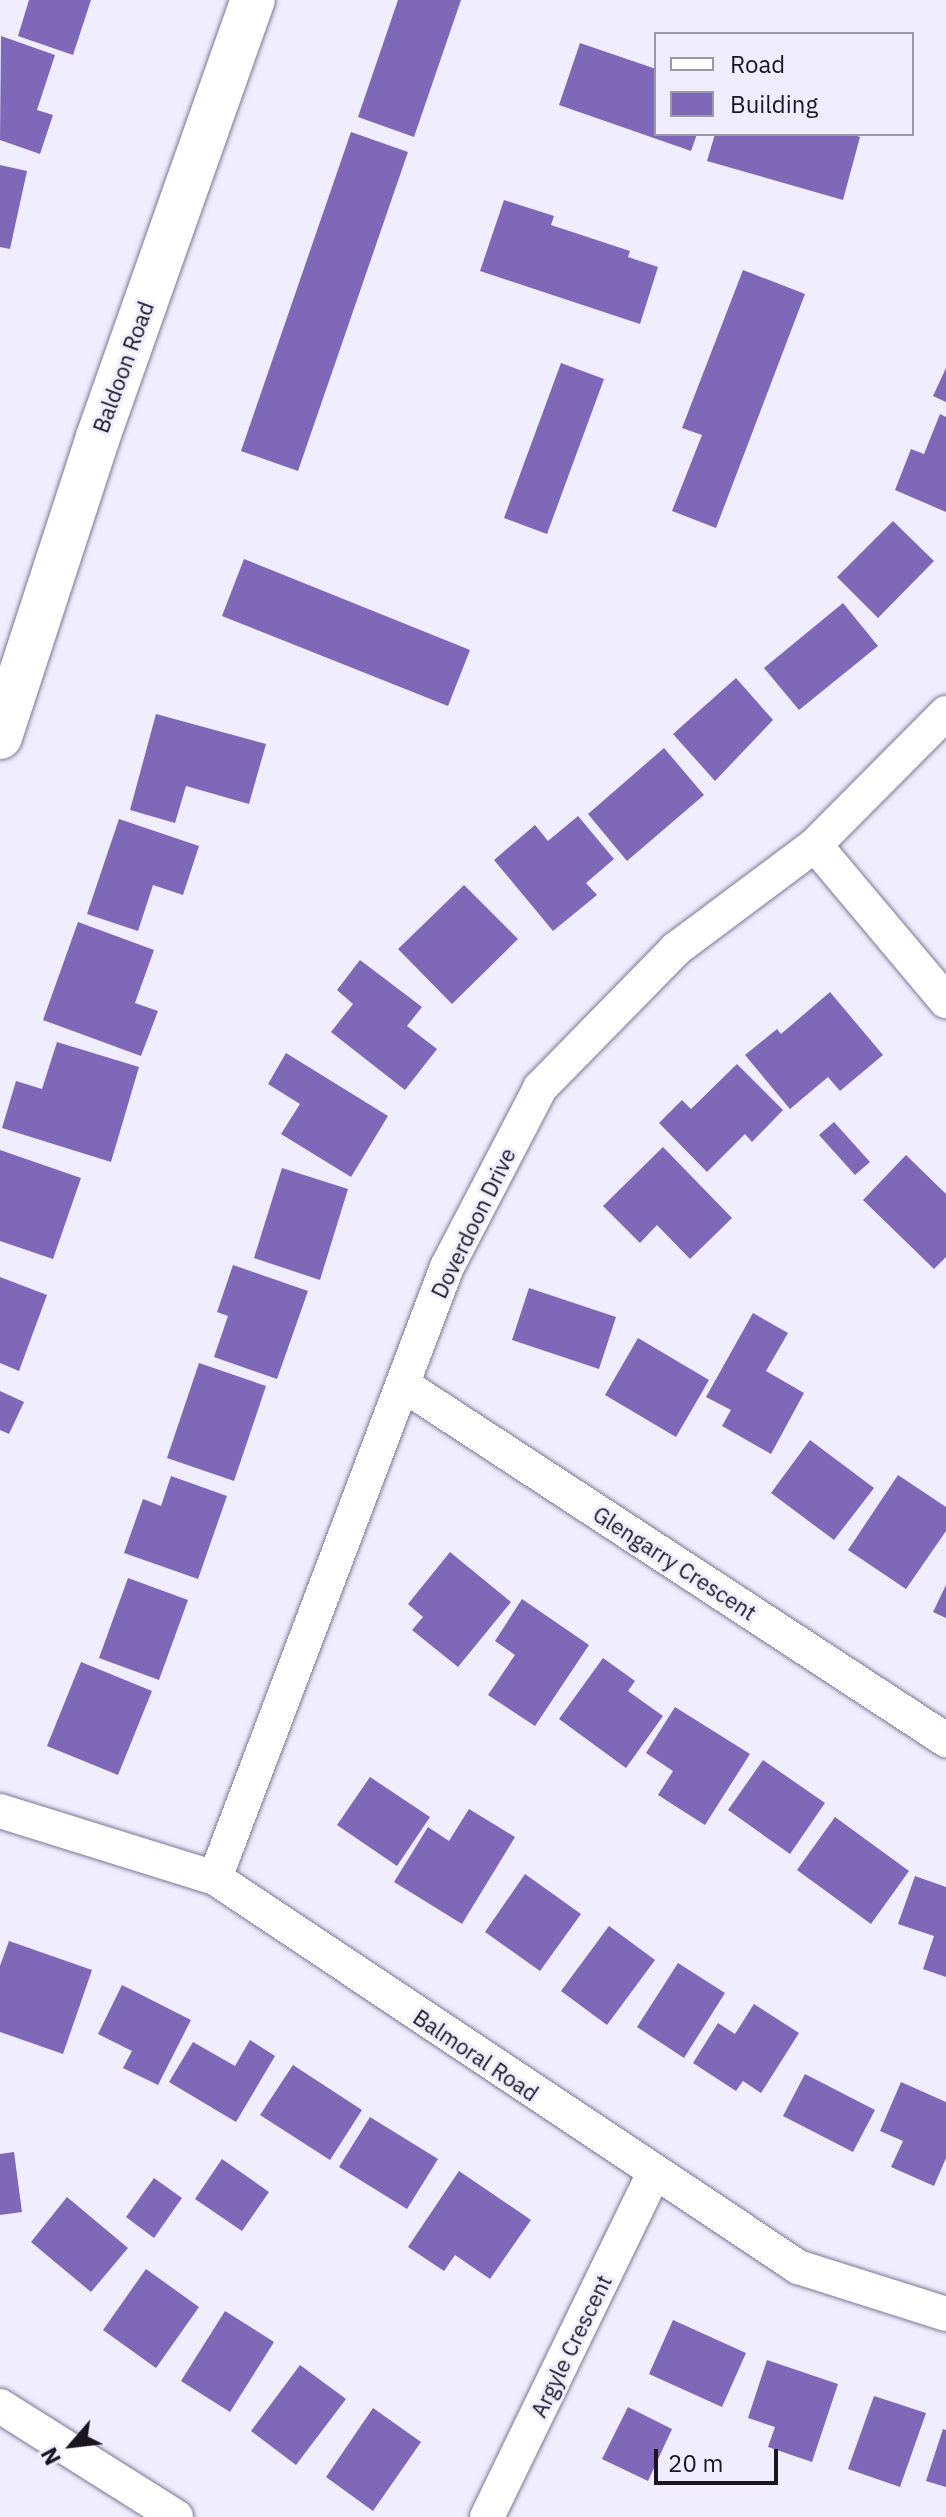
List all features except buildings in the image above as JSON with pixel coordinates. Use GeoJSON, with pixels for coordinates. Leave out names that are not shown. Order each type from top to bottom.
{"type":"FeatureCollection","features":[{"type":"Feature","properties":{"kind":"street","name":"Baldoon Road"},"geometry":{"type":"LineString","coordinates":[[0,737],[98,437],[253,0]]}},
{"type":"Feature","properties":{"kind":"street","name":"Doverdoon Drive"},"geometry":{"type":"LineString","coordinates":[[215,1878],[405,1386],[447,1267],[540,1088],[676,949],[815,845],[946,713]]}},
{"type":"Feature","properties":{"kind":"street"},"geometry":{"type":"LineString","coordinates":[[815,845],[946,1001]]}},
{"type":"Feature","properties":{"kind":"street","name":"Glengarry Crescent"},"geometry":{"type":"LineString","coordinates":[[405,1386],[946,1740]]}},
{"type":"Feature","properties":{"kind":"street","name":"Balmoral Road"},"geometry":{"type":"LineString","coordinates":[[0,1811],[215,1878],[653,2175],[798,2267],[946,2314]]}},
{"type":"Feature","properties":{"kind":"street","name":"Argyle Crescent"},"geometry":{"type":"LineString","coordinates":[[487,2517],[653,2175]]}},
{"type":"Feature","properties":{"kind":"street"},"geometry":{"type":"LineString","coordinates":[[0,2406],[176,2517]]}}]}
